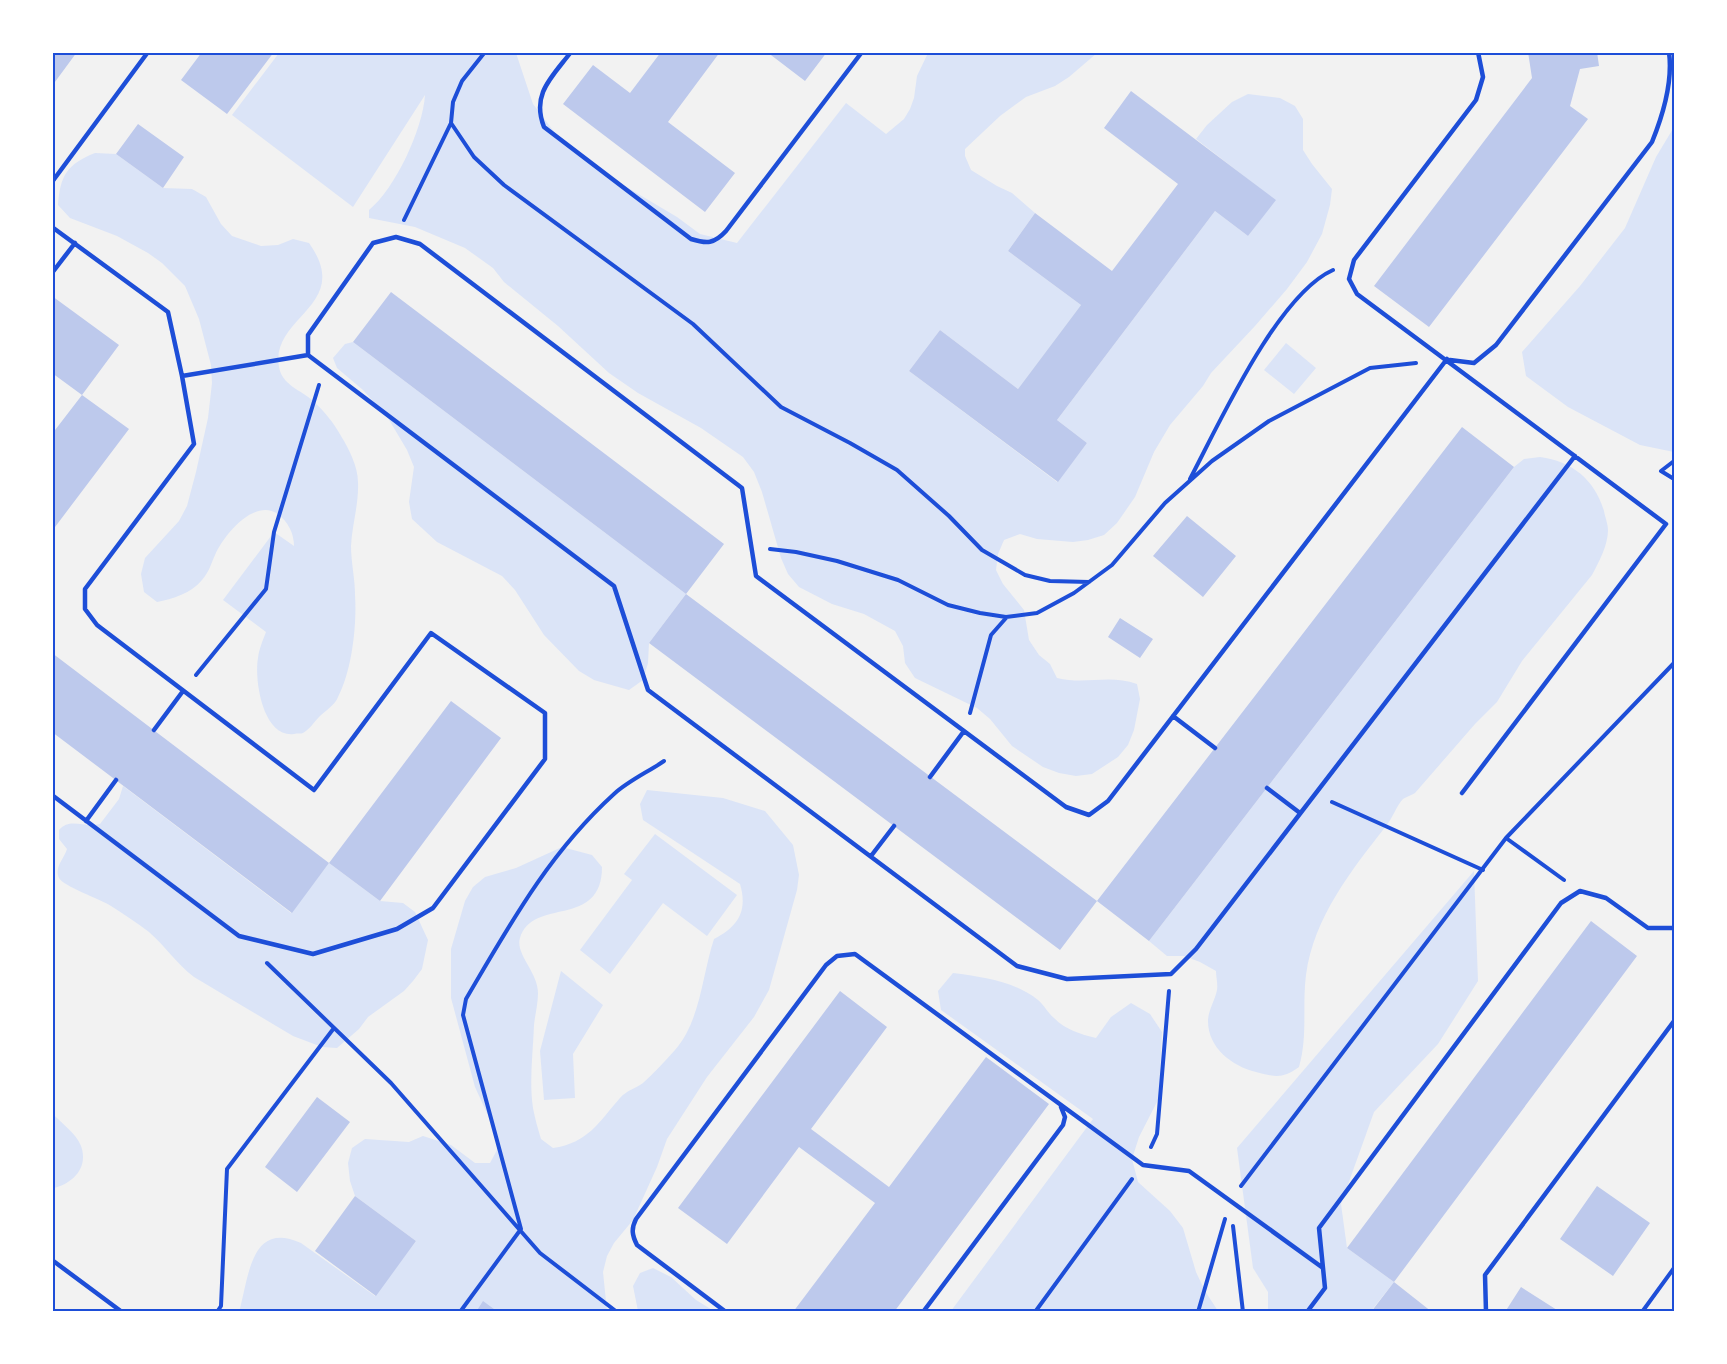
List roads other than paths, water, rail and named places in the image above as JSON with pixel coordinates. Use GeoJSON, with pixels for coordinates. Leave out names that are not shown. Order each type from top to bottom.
{"type":"FeatureCollection","features":[{"type":"Feature","properties":{"kind":"lane"},"geometry":{"type":"LineString","coordinates":[[52,182],[148,52]]}},
{"type":"Feature","properties":{"kind":"lane"},"geometry":{"type":"LineString","coordinates":[[571,52],[544,87],[538,104],[539,116],[544,127],[691,239],[707,244],[717,241],[726,231],[862,52]]}},
{"type":"Feature","properties":{"kind":"lane"},"geometry":{"type":"LineString","coordinates":[[1462,793],[1666,524],[1357,294],[1349,279],[1354,260],[1476,100],[1483,77],[1478,52]]}},
{"type":"Feature","properties":{"kind":"lane"},"geometry":{"type":"LineString","coordinates":[[1447,359],[1474,363],[1496,345],[1652,142],[1660,121],[1671,68],[1669,52]]}},
{"type":"Feature","properties":{"kind":"lane"},"geometry":{"type":"LineString","coordinates":[[52,227],[168,312],[194,444],[85,589],[85,609],[97,625],[314,790],[431,633],[544,713],[545,759],[433,908],[397,929],[313,954],[238,936],[52,795]]}},
{"type":"Feature","properties":{"kind":"lane"},"geometry":{"type":"LineString","coordinates":[[308,355],[308,335],[373,243],[396,237],[420,244],[742,488],[756,576],[1066,807],[1089,815],[1108,801],[1447,359]]}},
{"type":"Feature","properties":{"kind":"lane"},"geometry":{"type":"LineString","coordinates":[[52,273],[75,243]]}},
{"type":"Feature","properties":{"kind":"lane"},"geometry":{"type":"LineString","coordinates":[[182,376],[308,355],[614,586],[648,690],[1017,966],[1067,979],[1171,974],[1196,949],[1575,456]]}},
{"type":"Feature","properties":{"kind":"lane"},"geometry":{"type":"LineString","coordinates":[[154,730],[183,691]]}},
{"type":"Feature","properties":{"kind":"lane"},"geometry":{"type":"LineString","coordinates":[[1173,716],[1215,748]]}},
{"type":"Feature","properties":{"kind":"lane"},"geometry":{"type":"LineString","coordinates":[[930,777],[964,731]]}},
{"type":"Feature","properties":{"kind":"lane"},"geometry":{"type":"LineString","coordinates":[[86,821],[116,780]]}},
{"type":"Feature","properties":{"kind":"lane"},"geometry":{"type":"LineString","coordinates":[[1267,788],[1300,813]]}},
{"type":"Feature","properties":{"kind":"lane"},"geometry":{"type":"LineString","coordinates":[[871,856],[894,826]]}},
{"type":"Feature","properties":{"kind":"lane"},"geometry":{"type":"LineString","coordinates":[[1307,1311],[1325,1288],[1319,1228],[1561,903],[1580,891],[1606,898],[1648,928],[1674,928]]}},
{"type":"Feature","properties":{"kind":"lane"},"geometry":{"type":"LineString","coordinates":[[726,1311],[637,1245],[632,1236],[632,1227],[826,965],[837,956],[855,954],[1143,1165],[1189,1171],[1323,1268]]}},
{"type":"Feature","properties":{"kind":"lane"},"geometry":{"type":"LineString","coordinates":[[1486,1311],[1485,1275],[1674,1021]]}},
{"type":"Feature","properties":{"kind":"lane"},"geometry":{"type":"LineString","coordinates":[[923,1311],[1063,1125],[1065,1117],[1063,1109],[1057,1102]]}},
{"type":"Feature","properties":{"kind":"lane"},"geometry":{"type":"LineString","coordinates":[[52,1260],[122,1311]]}}]}
